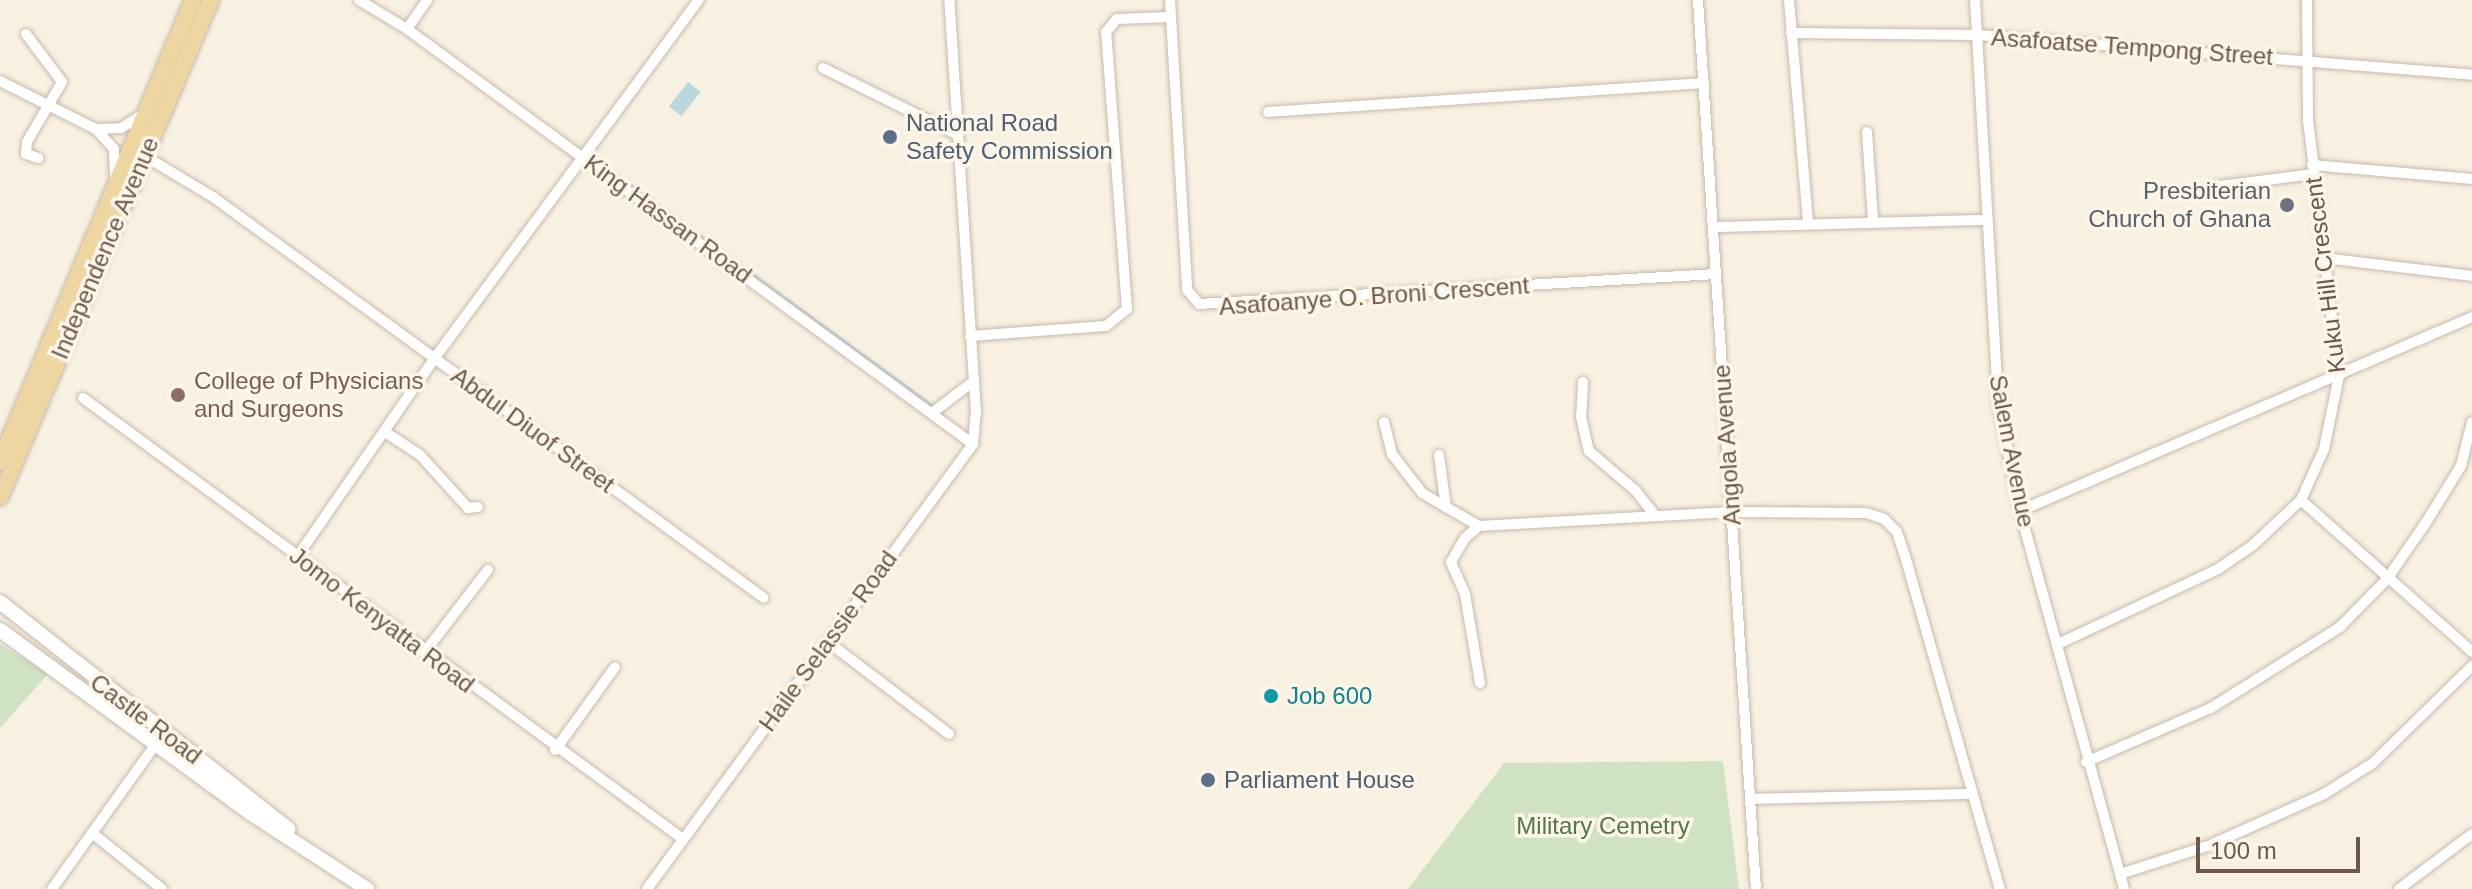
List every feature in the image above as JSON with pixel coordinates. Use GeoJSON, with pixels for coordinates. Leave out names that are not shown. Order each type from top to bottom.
{"type":"FeatureCollection","features":[{"type":"Feature","properties":{"kind":"main road","name":"Independence Avenue"},"geometry":{"type":"LineString","coordinates":[[0,462],[114,178],[193,0]]}},
{"type":"Feature","properties":{"kind":"main road","name":"Independence Avenue"},"geometry":{"type":"LineString","coordinates":[[0,497],[211,0]]}},
{"type":"Feature","properties":{"kind":"main road","name":"Castle Road"},"geometry":{"type":"LineString","coordinates":[[0,602],[258,803],[293,836]]}},
{"type":"Feature","properties":{"kind":"main road","name":"Castle Road"},"geometry":{"type":"LineString","coordinates":[[0,630],[250,813],[293,836],[367,889]]}},
{"type":"Feature","properties":{"kind":"street","name":"King Hassan Road"},"geometry":{"type":"LineString","coordinates":[[359,0],[407,29],[586,158],[973,444]]}},
{"type":"Feature","properties":{"kind":"street"},"geometry":{"type":"LineString","coordinates":[[407,29],[427,0]]}},
{"type":"Feature","properties":{"kind":"street"},"geometry":{"type":"LineString","coordinates":[[297,557],[434,359],[586,158],[699,0]]}},
{"type":"Feature","properties":{"kind":"street"},"geometry":{"type":"LineString","coordinates":[[949,0],[974,381],[973,444]]}},
{"type":"Feature","properties":{"kind":"street","name":"Asafoanye O. Broni Crescent"},"geometry":{"type":"LineString","coordinates":[[1170,0],[1187,290],[1199,304],[1716,274]]}},
{"type":"Feature","properties":{"kind":"street","name":"Angola Avenue"},"geometry":{"type":"LineString","coordinates":[[1698,0],[1756,889]]}},
{"type":"Feature","properties":{"kind":"street"},"geometry":{"type":"LineString","coordinates":[[1789,0],[1808,222]]}},
{"type":"Feature","properties":{"kind":"street","name":"Salem Avenue"},"geometry":{"type":"LineString","coordinates":[[1975,0],[1984,220],[1998,403],[2020,511],[2058,644],[2086,762],[2124,889]]}},
{"type":"Feature","properties":{"kind":"street","name":"Kuku Hill Crescent"},"geometry":{"type":"LineString","coordinates":[[2058,644],[2218,569],[2253,545],[2301,500],[2334,415],[2339,376],[2313,170],[2304,60],[2307,0]]}},
{"type":"Feature","properties":{"kind":"street"},"geometry":{"type":"LineString","coordinates":[[970,336],[1106,326],[1127,309],[1106,32],[1117,19],[1171,17]]}},
{"type":"Feature","properties":{"kind":"street","name":"Asafoatse Tempong Street"},"geometry":{"type":"LineString","coordinates":[[1791,33],[1978,35],[2472,75]]}},
{"type":"Feature","properties":{"kind":"street"},"geometry":{"type":"LineString","coordinates":[[26,34],[62,78],[62,86],[47,104],[25,151],[38,158]]}},
{"type":"Feature","properties":{"kind":"street"},"geometry":{"type":"LineString","coordinates":[[823,68],[958,135]]}},
{"type":"Feature","properties":{"kind":"street"},"geometry":{"type":"LineString","coordinates":[[0,81],[96,129],[114,149],[114,178]]}},
{"type":"Feature","properties":{"kind":"street"},"geometry":{"type":"LineString","coordinates":[[1268,112],[1704,83]]}},
{"type":"Feature","properties":{"kind":"street"},"geometry":{"type":"LineString","coordinates":[[96,129],[121,128],[142,115]]}},
{"type":"Feature","properties":{"kind":"street"},"geometry":{"type":"LineString","coordinates":[[1867,132],[1873,221]]}},
{"type":"Feature","properties":{"kind":"street","name":"Abdul Diuof Street"},"geometry":{"type":"LineString","coordinates":[[143,155],[213,197],[764,598]]}},
{"type":"Feature","properties":{"kind":"street"},"geometry":{"type":"LineString","coordinates":[[2212,187],[2313,170],[2472,179]]}},
{"type":"Feature","properties":{"kind":"street"},"geometry":{"type":"LineString","coordinates":[[1714,227],[1808,222],[1984,220]]}},
{"type":"Feature","properties":{"kind":"street"},"geometry":{"type":"LineString","coordinates":[[2324,258],[2472,276]]}},
{"type":"Feature","properties":{"kind":"street"},"geometry":{"type":"LineString","coordinates":[[2020,511],[2472,317]]}},
{"type":"Feature","properties":{"kind":"street"},"geometry":{"type":"LineString","coordinates":[[932,413],[974,381]]}},
{"type":"Feature","properties":{"kind":"street"},"geometry":{"type":"LineString","coordinates":[[1583,382],[1581,417],[1589,451],[1636,491],[1654,514]]}},
{"type":"Feature","properties":{"kind":"street","name":"Jomo Kenyatta Road"},"geometry":{"type":"LineString","coordinates":[[83,398],[555,750],[683,839]]}},
{"type":"Feature","properties":{"kind":"street"},"geometry":{"type":"LineString","coordinates":[[1384,422],[1403,470],[1422,493],[1479,526],[1731,512],[1866,513],[1884,519],[1897,532],[2000,889]]}},
{"type":"Feature","properties":{"kind":"street"},"geometry":{"type":"LineString","coordinates":[[2086,762],[2179,724],[2281,668],[2340,627],[2387,579],[2461,466],[2472,422]]}},
{"type":"Feature","properties":{"kind":"street"},"geometry":{"type":"LineString","coordinates":[[385,432],[420,455],[468,508],[478,507]]}},
{"type":"Feature","properties":{"kind":"street","name":"Haile Selassie Road"},"geometry":{"type":"LineString","coordinates":[[647,889],[973,444]]}},
{"type":"Feature","properties":{"kind":"street"},"geometry":{"type":"LineString","coordinates":[[1439,455],[1446,508]]}},
{"type":"Feature","properties":{"kind":"street"},"geometry":{"type":"LineString","coordinates":[[2301,500],[2472,652]]}},
{"type":"Feature","properties":{"kind":"street"},"geometry":{"type":"LineString","coordinates":[[1479,526],[1465,538],[1451,562],[1465,594],[1480,683]]}},
{"type":"Feature","properties":{"kind":"street"},"geometry":{"type":"LineString","coordinates":[[424,653],[488,570]]}},
{"type":"Feature","properties":{"kind":"street"},"geometry":{"type":"LineString","coordinates":[[828,642],[949,734]]}},
{"type":"Feature","properties":{"kind":"street"},"geometry":{"type":"LineString","coordinates":[[2120,874],[2208,846],[2324,794],[2373,763],[2472,666]]}},
{"type":"Feature","properties":{"kind":"street"},"geometry":{"type":"LineString","coordinates":[[555,750],[615,667]]}},
{"type":"Feature","properties":{"kind":"street"},"geometry":{"type":"LineString","coordinates":[[52,889],[155,745]]}},
{"type":"Feature","properties":{"kind":"street"},"geometry":{"type":"LineString","coordinates":[[1751,799],[1972,794]]}},
{"type":"Feature","properties":{"kind":"street"},"geometry":{"type":"LineString","coordinates":[[92,833],[162,889]]}},
{"type":"Feature","properties":{"kind":"street"},"geometry":{"type":"LineString","coordinates":[[2399,889],[2472,834]]}},
{"type":"Feature","properties":{"kind":"green space"},"geometry":{"type":"Polygon","coordinates":[[[0,644],[48,674],[0,728],[0,644]]]}},
{"type":"Feature","properties":{"kind":"green space","name":"Military Cemetry"},"geometry":{"type":"Polygon","coordinates":[[[1723,761],[1739,889],[1408,889],[1504,763],[1723,761]]]}},
{"type":"Feature","properties":{"kind":"water"},"geometry":{"type":"Polygon","coordinates":[[[688,82],[701,92],[682,116],[669,106],[688,82]]]}},
{"type":"Feature","properties":{"kind":"waterway"},"geometry":{"type":"LineString","coordinates":[[628,183],[931,405]]}},
{"type":"Feature","properties":{"kind":"place","name":"National Road Safety Commission"},"geometry":{"type":"Point","coordinates":[890,137]}},
{"type":"Feature","properties":{"kind":"place","name":"Presbiterian Church of Ghana"},"geometry":{"type":"Point","coordinates":[2287,205]}},
{"type":"Feature","properties":{"kind":"place","name":"College of Physicians and Surgeons"},"geometry":{"type":"Point","coordinates":[178,395]}},
{"type":"Feature","properties":{"kind":"place","name":"Job 600"},"geometry":{"type":"Point","coordinates":[1271,696]}},
{"type":"Feature","properties":{"kind":"place","name":"Parliament House"},"geometry":{"type":"Point","coordinates":[1208,780]}}]}
